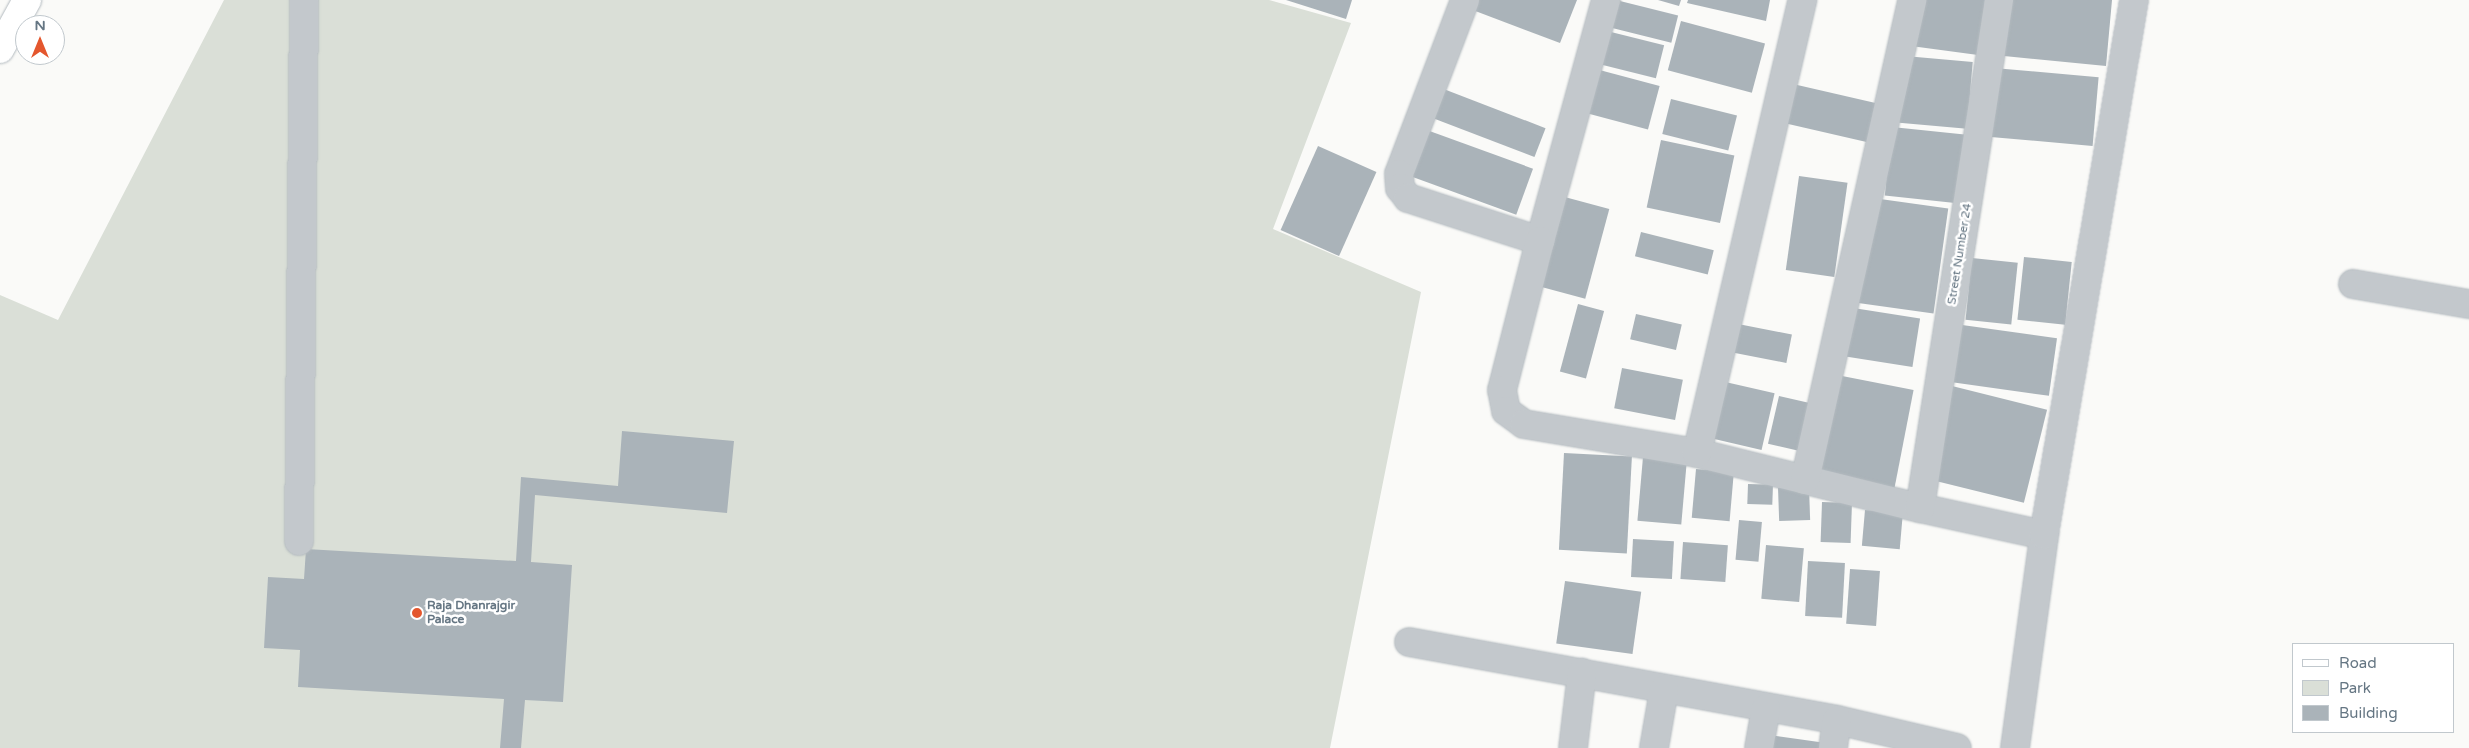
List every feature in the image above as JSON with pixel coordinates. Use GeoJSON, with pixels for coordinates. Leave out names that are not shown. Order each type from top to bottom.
{"type":"FeatureCollection","features":[{"type":"Feature","properties":{"kind":"street"},"geometry":{"type":"LineString","coordinates":[[0,49],[27,0]]}},
{"type":"Feature","properties":{"kind":"street"},"geometry":{"type":"LineString","coordinates":[[299,541],[304,0]]}},
{"type":"Feature","properties":{"kind":"street"},"geometry":{"type":"LineString","coordinates":[[1465,0],[1399,174],[1400,188],[1408,198],[1540,241]]}},
{"type":"Feature","properties":{"kind":"street"},"geometry":{"type":"LineString","coordinates":[[1606,0],[1540,241],[1502,390],[1506,411],[1524,424],[1697,452],[1920,508],[2044,535]]}},
{"type":"Feature","properties":{"kind":"street"},"geometry":{"type":"LineString","coordinates":[[1697,452],[1802,0]]}},
{"type":"Feature","properties":{"kind":"street"},"geometry":{"type":"LineString","coordinates":[[1805,480],[1912,0]]}},
{"type":"Feature","properties":{"kind":"street","name":"Street Number 24"},"geometry":{"type":"LineString","coordinates":[[1920,508],[1999,0]]}},
{"type":"Feature","properties":{"kind":"street"},"geometry":{"type":"LineString","coordinates":[[2015,748],[2044,535],[2134,0]]}},
{"type":"Feature","properties":{"kind":"street"},"geometry":{"type":"LineString","coordinates":[[2353,284],[2469,304]]}},
{"type":"Feature","properties":{"kind":"street"},"geometry":{"type":"LineString","coordinates":[[1409,642],[1766,709],[1837,720],[1957,748]]}},
{"type":"Feature","properties":{"kind":"street"},"geometry":{"type":"LineString","coordinates":[[1573,748],[1582,673]]}},
{"type":"Feature","properties":{"kind":"street"},"geometry":{"type":"LineString","coordinates":[[1654,748],[1664,690]]}},
{"type":"Feature","properties":{"kind":"street"},"geometry":{"type":"LineString","coordinates":[[1760,748],[1766,709]]}},
{"type":"Feature","properties":{"kind":"street"},"geometry":{"type":"LineString","coordinates":[[1833,748],[1837,720]]}},
{"type":"Feature","properties":{"kind":"green space"},"geometry":{"type":"Polygon","coordinates":[[[224,0],[1269,0],[1351,23],[1273,229],[1421,292],[1330,748],[0,748],[0,295],[58,320],[224,0]]]}},
{"type":"Feature","properties":{"kind":"building"},"geometry":{"type":"Polygon","coordinates":[[[1286,0],[1352,0],[1346,19],[1286,0]]]}},
{"type":"Feature","properties":{"kind":"building"},"geometry":{"type":"Polygon","coordinates":[[[1473,0],[1577,0],[1560,43],[1470,9],[1473,0]]]}},
{"type":"Feature","properties":{"kind":"building"},"geometry":{"type":"Polygon","coordinates":[[[1616,0],[1678,15],[1671,43],[1609,27],[1616,0]]]}},
{"type":"Feature","properties":{"kind":"building"},"geometry":{"type":"Polygon","coordinates":[[[1658,0],[1681,0],[1679,6],[1658,0]]]}},
{"type":"Feature","properties":{"kind":"building"},"geometry":{"type":"Polygon","coordinates":[[[1688,0],[1770,0],[1766,21],[1687,3],[1688,0]]]}},
{"type":"Feature","properties":{"kind":"building"},"geometry":{"type":"Polygon","coordinates":[[[1917,0],[1985,0],[1978,55],[1911,46],[1917,0]]]}},
{"type":"Feature","properties":{"kind":"building"},"geometry":{"type":"Polygon","coordinates":[[[2010,0],[2112,0],[2106,66],[2004,56],[2010,0]]]}},
{"type":"Feature","properties":{"kind":"building"},"geometry":{"type":"Polygon","coordinates":[[[1681,21],[1765,44],[1752,93],[1668,70],[1681,21]]]}},
{"type":"Feature","properties":{"kind":"building"},"geometry":{"type":"Polygon","coordinates":[[[1603,30],[1664,45],[1656,78],[1595,63],[1603,30]]]}},
{"type":"Feature","properties":{"kind":"building"},"geometry":{"type":"Polygon","coordinates":[[[1905,56],[1973,62],[1967,129],[1899,123],[1905,56]]]}},
{"type":"Feature","properties":{"kind":"building"},"geometry":{"type":"Polygon","coordinates":[[[1592,68],[1660,86],[1648,130],[1580,111],[1592,68]]]}},
{"type":"Feature","properties":{"kind":"building"},"geometry":{"type":"Polygon","coordinates":[[[1994,68],[2099,77],[2093,146],[1988,137],[1994,68]]]}},
{"type":"Feature","properties":{"kind":"building"},"geometry":{"type":"Polygon","coordinates":[[[1793,84],[1879,104],[1870,143],[1784,123],[1793,84]]]}},
{"type":"Feature","properties":{"kind":"building"},"geometry":{"type":"Polygon","coordinates":[[[1441,88],[1546,128],[1534,157],[1430,117],[1441,88]]]}},
{"type":"Feature","properties":{"kind":"building"},"geometry":{"type":"Polygon","coordinates":[[[1671,99],[1737,115],[1728,150],[1662,134],[1671,99]]]}},
{"type":"Feature","properties":{"kind":"building"},"geometry":{"type":"Polygon","coordinates":[[[1892,127],[1972,135],[1964,204],[1885,196],[1892,127]]]}},
{"type":"Feature","properties":{"kind":"building"},"geometry":{"type":"Polygon","coordinates":[[[1424,129],[1533,169],[1516,215],[1407,175],[1424,129]]]}},
{"type":"Feature","properties":{"kind":"building"},"geometry":{"type":"Polygon","coordinates":[[[1661,140],[1734,156],[1720,223],[1647,207],[1661,140]]]}},
{"type":"Feature","properties":{"kind":"building"},"geometry":{"type":"Polygon","coordinates":[[[1318,146],[1376,172],[1339,256],[1281,230],[1318,146]]]}},
{"type":"Feature","properties":{"kind":"building"},"geometry":{"type":"Polygon","coordinates":[[[1799,176],[1848,183],[1834,277],[1786,270],[1799,176]]]}},
{"type":"Feature","properties":{"kind":"building"},"geometry":{"type":"Polygon","coordinates":[[[1561,196],[1609,209],[1585,299],[1537,286],[1561,196]]]}},
{"type":"Feature","properties":{"kind":"building"},"geometry":{"type":"Polygon","coordinates":[[[1873,198],[1948,209],[1934,314],[1858,303],[1873,198]]]}},
{"type":"Feature","properties":{"kind":"building"},"geometry":{"type":"Polygon","coordinates":[[[1641,232],[1714,250],[1708,274],[1635,256],[1641,232]]]}},
{"type":"Feature","properties":{"kind":"building"},"geometry":{"type":"Polygon","coordinates":[[[2024,257],[2072,262],[2065,325],[2017,320],[2024,257]]]}},
{"type":"Feature","properties":{"kind":"building"},"geometry":{"type":"Polygon","coordinates":[[[1972,258],[2018,263],[2011,324],[1966,320],[1972,258]]]}},
{"type":"Feature","properties":{"kind":"building"},"geometry":{"type":"Polygon","coordinates":[[[1578,304],[1604,311],[1586,379],[1560,372],[1578,304]]]}},
{"type":"Feature","properties":{"kind":"building"},"geometry":{"type":"Polygon","coordinates":[[[1847,307],[1920,319],[1912,367],[1839,355],[1847,307]]]}},
{"type":"Feature","properties":{"kind":"building"},"geometry":{"type":"Polygon","coordinates":[[[1636,314],[1682,325],[1676,350],[1630,339],[1636,314]]]}},
{"type":"Feature","properties":{"kind":"building"},"geometry":{"type":"Polygon","coordinates":[[[1733,323],[1792,334],[1786,363],[1727,351],[1733,323]]]}},
{"type":"Feature","properties":{"kind":"building"},"geometry":{"type":"Polygon","coordinates":[[[1955,324],[2057,338],[2049,396],[1947,381],[1955,324]]]}},
{"type":"Feature","properties":{"kind":"building"},"geometry":{"type":"Polygon","coordinates":[[[1622,368],[1683,380],[1675,420],[1614,408],[1622,368]]]}},
{"type":"Feature","properties":{"kind":"building"},"geometry":{"type":"Polygon","coordinates":[[[1837,375],[1914,390],[1894,491],[1817,476],[1837,375]]]}},
{"type":"Feature","properties":{"kind":"building"},"geometry":{"type":"Polygon","coordinates":[[[1721,381],[1775,393],[1762,450],[1708,438],[1721,381]]]}},
{"type":"Feature","properties":{"kind":"building"},"geometry":{"type":"Polygon","coordinates":[[[1952,386],[2047,410],[2024,503],[1929,479],[1952,386]]]}},
{"type":"Feature","properties":{"kind":"building"},"geometry":{"type":"Polygon","coordinates":[[[1779,396],[1815,404],[1804,452],[1768,444],[1779,396]]]}},
{"type":"Feature","properties":{"kind":"building","name":"Raja Dhanrajgir Palace"},"geometry":{"type":"Polygon","coordinates":[[[622,431],[734,441],[727,513],[535,495],[531,562],[572,565],[563,702],[525,700],[521,748],[500,748],[504,699],[298,687],[300,650],[264,648],[268,577],[304,579],[306,549],[516,561],[521,477],[618,486],[622,431]]]}},
{"type":"Feature","properties":{"kind":"building"},"geometry":{"type":"Polygon","coordinates":[[[1564,453],[1632,457],[1627,553],[1559,550],[1564,453]]]}},
{"type":"Feature","properties":{"kind":"building"},"geometry":{"type":"Polygon","coordinates":[[[1643,457],[1687,461],[1681,525],[1637,521],[1643,457]]]}},
{"type":"Feature","properties":{"kind":"building"},"geometry":{"type":"Polygon","coordinates":[[[1696,469],[1734,472],[1730,521],[1692,518],[1696,469]]]}},
{"type":"Feature","properties":{"kind":"building"},"geometry":{"type":"Polygon","coordinates":[[[1748,484],[1773,485],[1772,505],[1747,504],[1748,484]]]}},
{"type":"Feature","properties":{"kind":"building"},"geometry":{"type":"Polygon","coordinates":[[[1809,487],[1810,520],[1779,521],[1778,488],[1809,487]]]}},
{"type":"Feature","properties":{"kind":"building"},"geometry":{"type":"Polygon","coordinates":[[[1822,502],[1852,503],[1851,543],[1821,542],[1822,502]]]}},
{"type":"Feature","properties":{"kind":"building"},"geometry":{"type":"Polygon","coordinates":[[[1865,510],[1903,513],[1900,549],[1862,546],[1865,510]]]}},
{"type":"Feature","properties":{"kind":"building"},"geometry":{"type":"Polygon","coordinates":[[[1739,520],[1762,522],[1758,562],[1736,560],[1739,520]]]}},
{"type":"Feature","properties":{"kind":"building"},"geometry":{"type":"Polygon","coordinates":[[[1633,539],[1674,541],[1672,579],[1631,577],[1633,539]]]}},
{"type":"Feature","properties":{"kind":"building"},"geometry":{"type":"Polygon","coordinates":[[[1683,542],[1728,545],[1725,582],[1680,579],[1683,542]]]}},
{"type":"Feature","properties":{"kind":"building"},"geometry":{"type":"Polygon","coordinates":[[[1766,545],[1804,548],[1799,602],[1761,599],[1766,545]]]}},
{"type":"Feature","properties":{"kind":"building"},"geometry":{"type":"Polygon","coordinates":[[[1808,561],[1845,563],[1842,618],[1805,616],[1808,561]]]}},
{"type":"Feature","properties":{"kind":"building"},"geometry":{"type":"Polygon","coordinates":[[[1850,569],[1880,571],[1876,626],[1846,624],[1850,569]]]}},
{"type":"Feature","properties":{"kind":"building"},"geometry":{"type":"Polygon","coordinates":[[[1565,581],[1641,592],[1632,654],[1556,643],[1565,581]]]}},
{"type":"Feature","properties":{"kind":"building"},"geometry":{"type":"Polygon","coordinates":[[[1769,735],[1826,743],[1825,748],[1767,748],[1769,735]]]}},
{"type":"Feature","properties":{"kind":"place","name":"Raja Dhanrajgir Palace"},"geometry":{"type":"Point","coordinates":[417,613]}}]}
